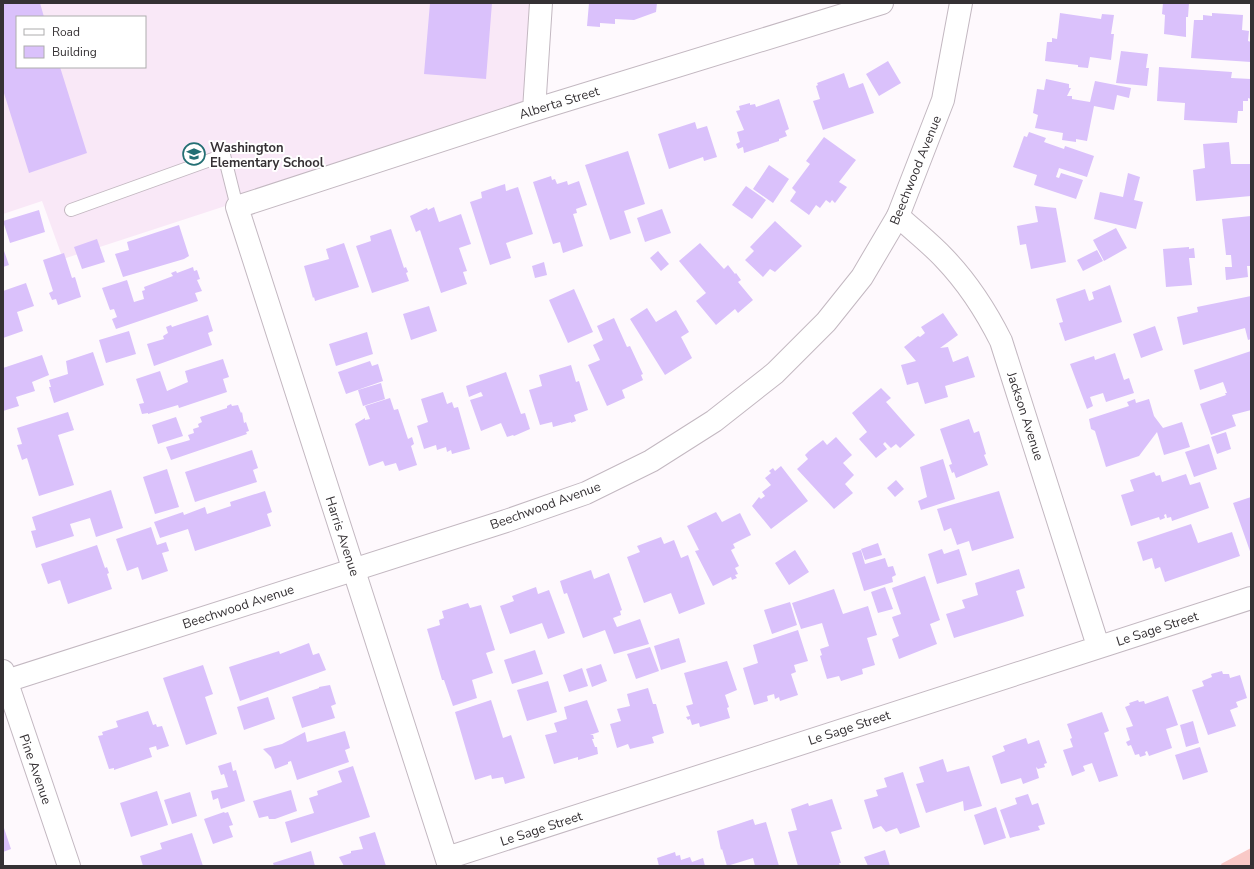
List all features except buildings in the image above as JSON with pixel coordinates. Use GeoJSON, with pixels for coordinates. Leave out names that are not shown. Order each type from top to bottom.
{"type":"FeatureCollection","features":[{"type":"Feature","properties":{"kind":"street"},"geometry":{"type":"LineString","coordinates":[[534,110],[541,3]]}},
{"type":"Feature","properties":{"kind":"street","name":"Alberta Street"},"geometry":{"type":"LineString","coordinates":[[237,207],[534,110],[882,3]]}},
{"type":"Feature","properties":{"kind":"street","name":"Beechwood Avenue"},"geometry":{"type":"LineString","coordinates":[[4,678],[506,521],[586,493],[651,461],[714,421],[775,373],[826,322],[862,277],[898,216],[943,100],[961,3]]}},
{"type":"Feature","properties":{"kind":"street","name":"Harris Avenue"},"geometry":{"type":"LineString","coordinates":[[237,207],[448,862]]}},
{"type":"Feature","properties":{"kind":"street","name":"Jackson Avenue"},"geometry":{"type":"LineString","coordinates":[[898,216],[944,258],[970,289],[987,313],[1001,341],[1098,646]]}},
{"type":"Feature","properties":{"kind":"street","name":"Le Sage Street"},"geometry":{"type":"LineString","coordinates":[[448,862],[1098,646],[1251,598]]}},
{"type":"Feature","properties":{"kind":"street","name":"Pine Avenue"},"geometry":{"type":"LineString","coordinates":[[4,678],[69,866]]}},
{"type":"Feature","properties":{"kind":"lane"},"geometry":{"type":"LineString","coordinates":[[71,210],[224,155],[237,207]]}},
{"type":"Feature","properties":{"kind":"shaded area","name":"Washington Elementary School"},"geometry":{"type":"Polygon","coordinates":[[[3,3],[536,3],[529,107],[63,259],[42,201],[3,214],[3,3]]]}},
{"type":"Feature","properties":{"kind":"shaded area"},"geometry":{"type":"Polygon","coordinates":[[[1251,848],[1251,866],[1222,866],[1221,864],[1251,848]]]}},
{"type":"Feature","properties":{"kind":"place","name":"Washington Elementary School"},"geometry":{"type":"Point","coordinates":[194,154]}}]}
